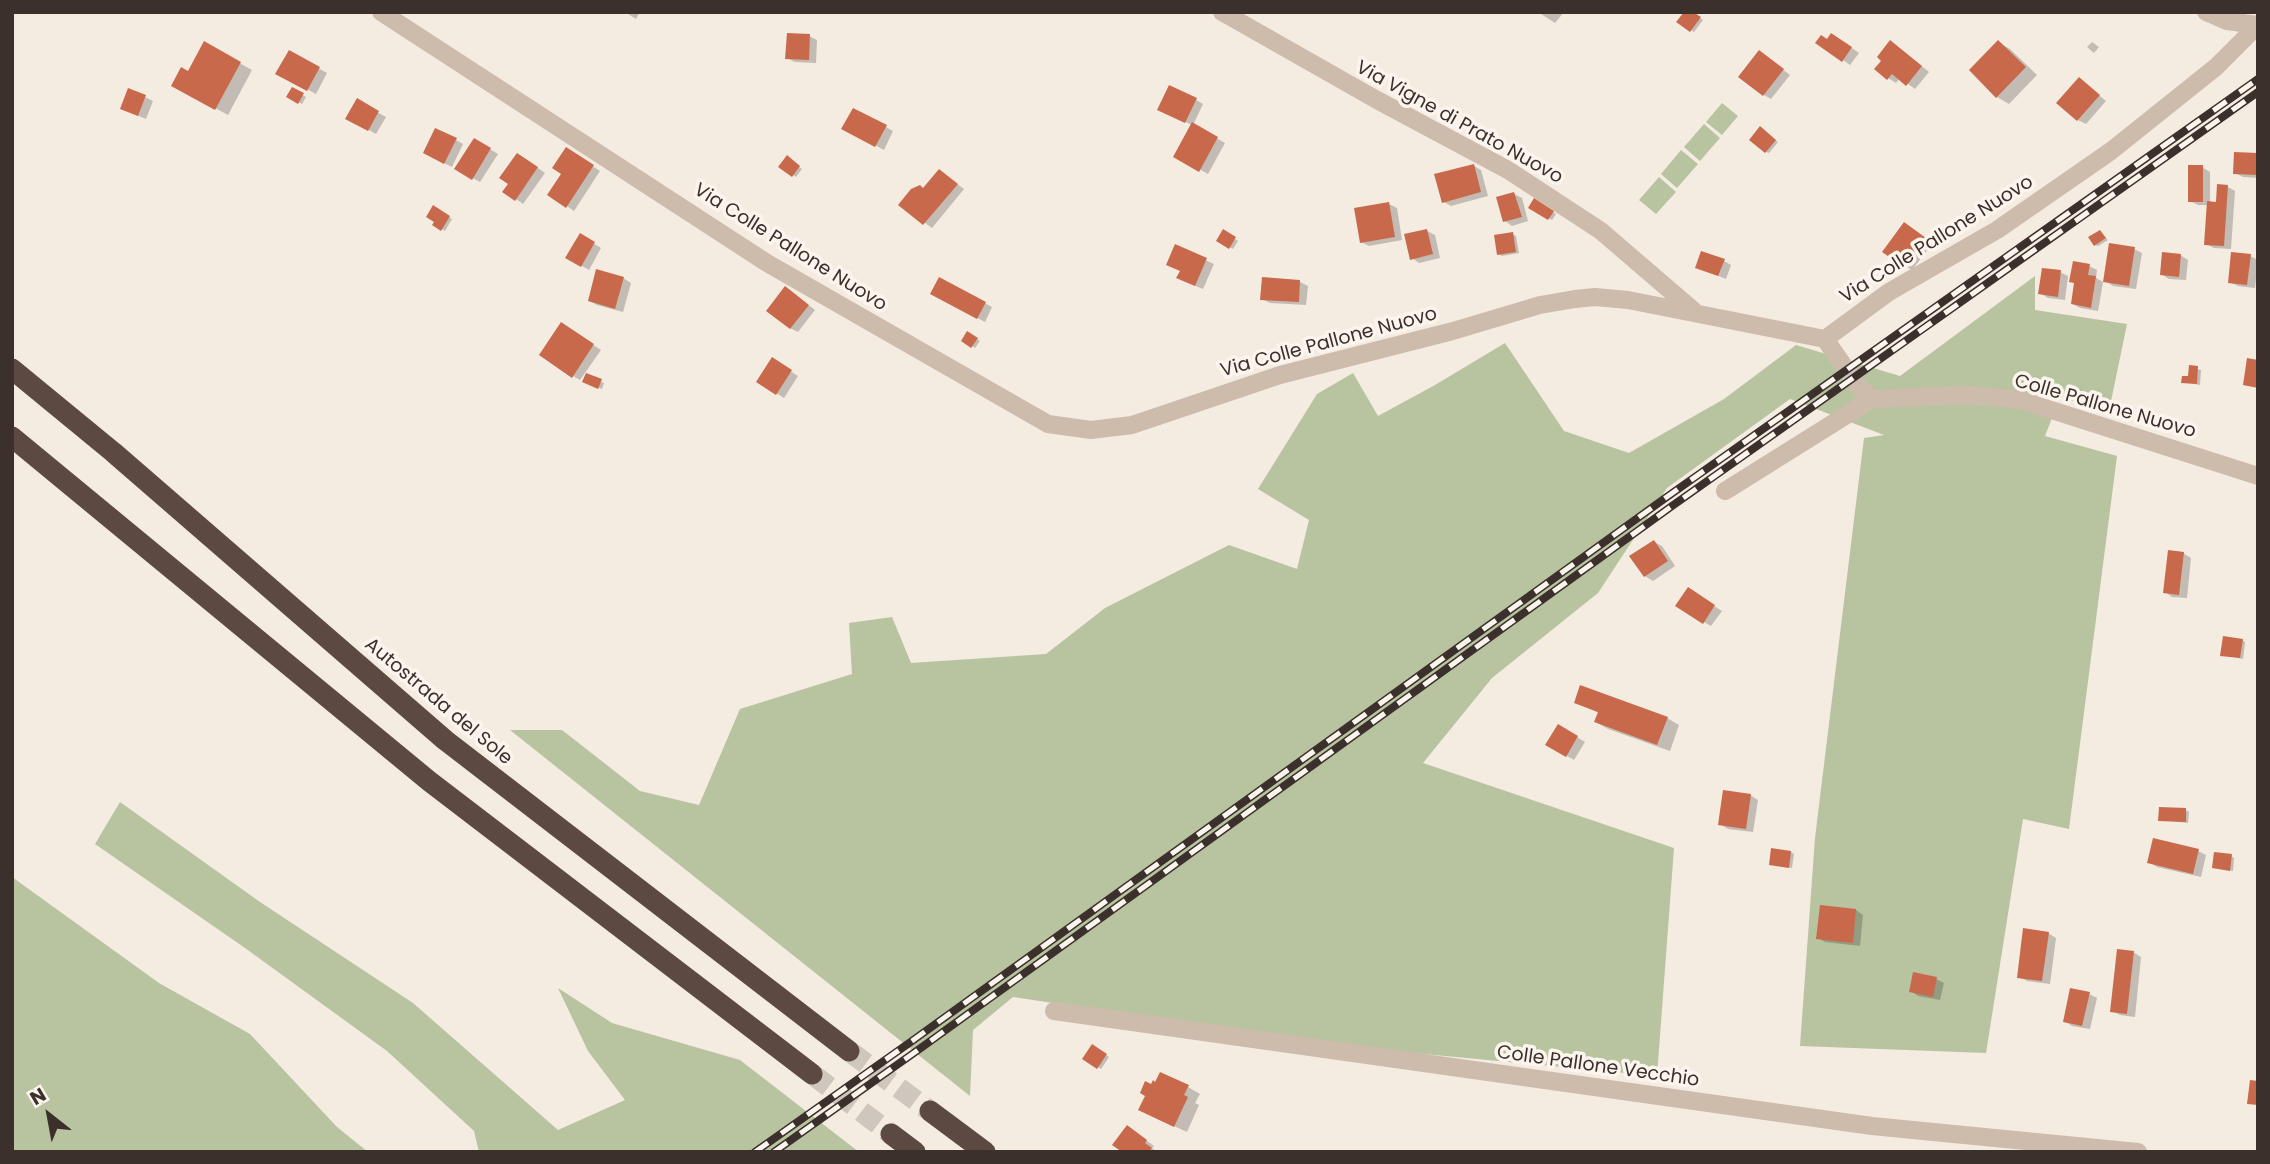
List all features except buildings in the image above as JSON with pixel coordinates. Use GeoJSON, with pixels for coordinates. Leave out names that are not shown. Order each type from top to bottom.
{"type":"FeatureCollection","features":[{"type":"Feature","properties":{"kind":"highway","name":"Autostrada del Sole"},"geometry":{"type":"LineString","coordinates":[[12,369],[113,452],[445,740],[849,1051]]}},
{"type":"Feature","properties":{"kind":"highway"},"geometry":{"type":"LineString","coordinates":[[12,437],[429,781],[811,1074]]}},
{"type":"Feature","properties":{"kind":"highway"},"geometry":{"type":"LineString","coordinates":[[930,1111],[985,1152]]}},
{"type":"Feature","properties":{"kind":"highway"},"geometry":{"type":"LineString","coordinates":[[891,1134],[915,1152]]}},
{"type":"Feature","properties":{"kind":"street","name":"Via Colle Pallone Nuovo"},"geometry":{"type":"LineString","coordinates":[[381,12],[767,263],[1048,424],[1091,430],[1132,425],[1280,374],[1558,302],[1595,297],[1697,313],[1825,339],[1889,292],[1997,230],[2111,151],[2216,67],[2258,25]]}},
{"type":"Feature","properties":{"kind":"street","name":"Via Vigne di Prato Nuovo"},"geometry":{"type":"LineString","coordinates":[[1222,12],[1508,170],[1601,231],[1697,313]]}},
{"type":"Feature","properties":{"kind":"street"},"geometry":{"type":"LineString","coordinates":[[2206,12],[2227,22],[2258,25]]}},
{"type":"Feature","properties":{"kind":"street"},"geometry":{"type":"LineString","coordinates":[[1825,339],[1841,362]]}},
{"type":"Feature","properties":{"kind":"street"},"geometry":{"type":"LineString","coordinates":[[1725,491],[1872,400],[1858,386]]}},
{"type":"Feature","properties":{"kind":"street","name":"Colle Pallone Nuovo"},"geometry":{"type":"LineString","coordinates":[[1872,400],[1964,395],[2017,399],[2258,476]]}},
{"type":"Feature","properties":{"kind":"street","name":"Colle Pallone Vecchio"},"geometry":{"type":"LineString","coordinates":[[1054,1011],[1872,1126],[2138,1152]]}},
{"type":"Feature","properties":{"kind":"green space"},"geometry":{"type":"Polygon","coordinates":[[[1722,103],[1738,116],[1722,135],[1706,122],[1722,103]]]}},
{"type":"Feature","properties":{"kind":"green space"},"geometry":{"type":"Polygon","coordinates":[[[1704,124],[1720,138],[1700,161],[1684,147],[1704,124]]]}},
{"type":"Feature","properties":{"kind":"green space"},"geometry":{"type":"Polygon","coordinates":[[[1681,150],[1698,164],[1677,188],[1661,174],[1681,150]]]}},
{"type":"Feature","properties":{"kind":"green space"},"geometry":{"type":"Polygon","coordinates":[[[1659,177],[1676,192],[1656,214],[1639,200],[1659,177]]]}},
{"type":"Feature","properties":{"kind":"green space"},"geometry":{"type":"Polygon","coordinates":[[[2035,276],[2035,310],[2127,324],[2109,411],[2033,390],[2052,418],[2045,436],[2117,456],[2069,829],[2023,819],[1986,1053],[1800,1046],[1815,838],[1864,438],[1884,435],[1790,399],[1667,488],[1598,593],[1492,678],[1423,763],[1674,848],[1657,1076],[1339,1046],[1013,997],[973,1030],[970,1096],[510,730],[562,730],[640,791],[699,805],[740,709],[852,674],[849,623],[892,617],[911,663],[1046,654],[1105,608],[1229,545],[1297,569],[1309,520],[1258,489],[1317,394],[1353,373],[1378,416],[1505,343],[1564,431],[1629,453],[1724,399],[1796,345],[1900,376],[2035,276]]]}},
{"type":"Feature","properties":{"kind":"green space"},"geometry":{"type":"Polygon","coordinates":[[[120,802],[260,902],[413,1003],[558,1130],[625,1100],[588,1051],[558,988],[612,1023],[740,1060],[859,1152],[479,1152],[474,1131],[387,1051],[95,844],[120,802]]]}},
{"type":"Feature","properties":{"kind":"green space"},"geometry":{"type":"Polygon","coordinates":[[[12,877],[159,983],[250,1034],[337,1127],[368,1152],[12,1152],[12,877]]]}},
{"type":"Feature","properties":{"kind":"tunnel"},"geometry":{"type":"LineString","coordinates":[[1841,362],[1858,386]]}},
{"type":"Feature","properties":{"kind":"tunnel"},"geometry":{"type":"LineString","coordinates":[[849,1051],[930,1111]]}},
{"type":"Feature","properties":{"kind":"tunnel"},"geometry":{"type":"LineString","coordinates":[[812,1074],[891,1134]]}},
{"type":"Feature","properties":{"kind":"railway"},"geometry":{"type":"LineString","coordinates":[[755,1152],[1664,499],[2258,79]]}},
{"type":"Feature","properties":{"kind":"railway"},"geometry":{"type":"LineString","coordinates":[[774,1152],[1672,506],[2258,92]]}}]}
